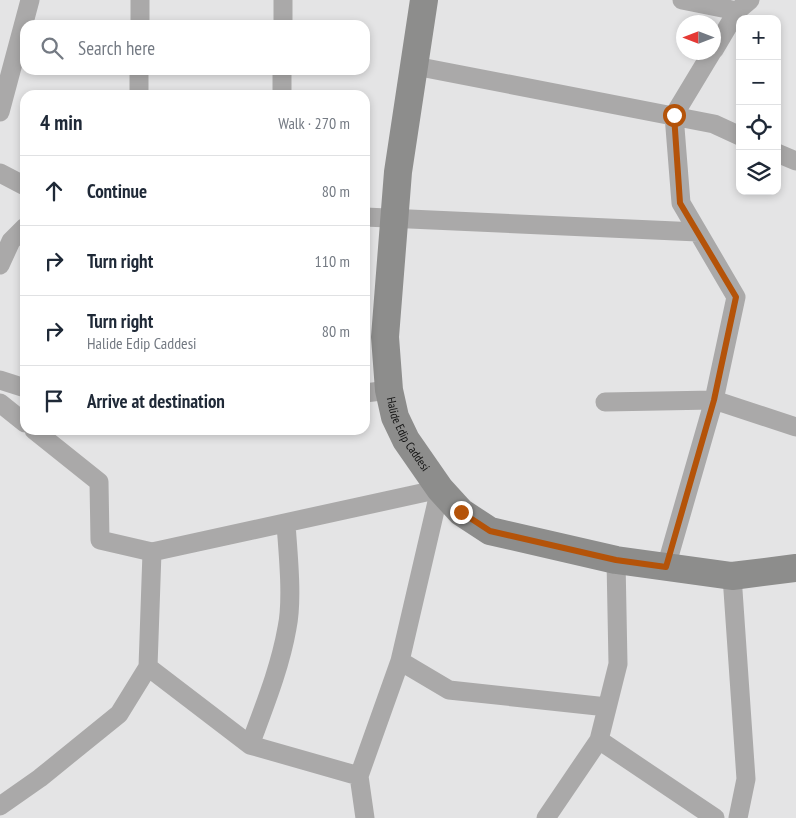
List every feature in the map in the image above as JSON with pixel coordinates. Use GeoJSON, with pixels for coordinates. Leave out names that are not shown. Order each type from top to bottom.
{"type":"FeatureCollection","features":[{"type":"Feature","properties":{"kind":"street"},"geometry":{"type":"LineString","coordinates":[[25,20],[30,0]]}},
{"type":"Feature","properties":{"kind":"street"},"geometry":{"type":"LineString","coordinates":[[140,0],[140,20]]}},
{"type":"Feature","properties":{"kind":"street"},"geometry":{"type":"LineString","coordinates":[[283,0],[283,20]]}},
{"type":"Feature","properties":{"kind":"street","name":"Halide Edip Caddesi"},"geometry":{"type":"LineString","coordinates":[[424,0],[392,218],[385,336],[377,391],[395,418],[406,440],[440,489],[461,512],[490,531],[616,560],[732,576],[796,568]]}},
{"type":"Feature","properties":{"kind":"street"},"geometry":{"type":"LineString","coordinates":[[682,0],[744,6],[721,39]]}},
{"type":"Feature","properties":{"kind":"street"},"geometry":{"type":"LineString","coordinates":[[0,112],[20,37]]}},
{"type":"Feature","properties":{"kind":"street"},"geometry":{"type":"LineString","coordinates":[[666,567],[714,400],[736,297],[680,203],[674,115],[708,60]]}},
{"type":"Feature","properties":{"kind":"street"},"geometry":{"type":"LineString","coordinates":[[415,66],[674,115],[714,124],[736,134]]}},
{"type":"Feature","properties":{"kind":"street"},"geometry":{"type":"LineString","coordinates":[[139,75],[139,90]]}},
{"type":"Feature","properties":{"kind":"street"},"geometry":{"type":"LineString","coordinates":[[282,75],[282,90]]}},
{"type":"Feature","properties":{"kind":"street"},"geometry":{"type":"LineString","coordinates":[[781,155],[796,161]]}},
{"type":"Feature","properties":{"kind":"street"},"geometry":{"type":"LineString","coordinates":[[0,173],[20,183]]}},
{"type":"Feature","properties":{"kind":"street"},"geometry":{"type":"LineString","coordinates":[[370,217],[698,232]]}},
{"type":"Feature","properties":{"kind":"street"},"geometry":{"type":"LineString","coordinates":[[0,265],[11,241],[20,232]]}},
{"type":"Feature","properties":{"kind":"street"},"geometry":{"type":"LineString","coordinates":[[0,380],[20,386]]}},
{"type":"Feature","properties":{"kind":"street"},"geometry":{"type":"LineString","coordinates":[[605,402],[714,400],[796,427]]}},
{"type":"Feature","properties":{"kind":"street"},"geometry":{"type":"LineString","coordinates":[[0,403],[20,419]]}},
{"type":"Feature","properties":{"kind":"street"},"geometry":{"type":"LineString","coordinates":[[40,435],[99,482],[100,540],[152,552],[440,489],[400,661],[359,776],[365,818]]}},
{"type":"Feature","properties":{"kind":"street"},"geometry":{"type":"LineString","coordinates":[[250,745],[274,678],[288,626],[289,562],[286,524]]}},
{"type":"Feature","properties":{"kind":"street"},"geometry":{"type":"LineString","coordinates":[[0,806],[40,778],[118,714],[148,667],[152,552]]}},
{"type":"Feature","properties":{"kind":"street"},"geometry":{"type":"LineString","coordinates":[[546,818],[599,740],[618,664],[616,560]]}},
{"type":"Feature","properties":{"kind":"street"},"geometry":{"type":"LineString","coordinates":[[732,576],[746,779],[738,818]]}},
{"type":"Feature","properties":{"kind":"street"},"geometry":{"type":"LineString","coordinates":[[400,661],[449,690],[607,707]]}},
{"type":"Feature","properties":{"kind":"street"},"geometry":{"type":"LineString","coordinates":[[148,667],[250,745],[359,776]]}},
{"type":"Feature","properties":{"kind":"street"},"geometry":{"type":"LineString","coordinates":[[599,740],[715,818]]}},
{"type":"Feature","properties":{"kind":"route"},"geometry":{"type":"LineString","coordinates":[[461,512],[490,531],[616,560],[666,567],[714,400],[736,297],[680,203],[674,115]]}}]}
